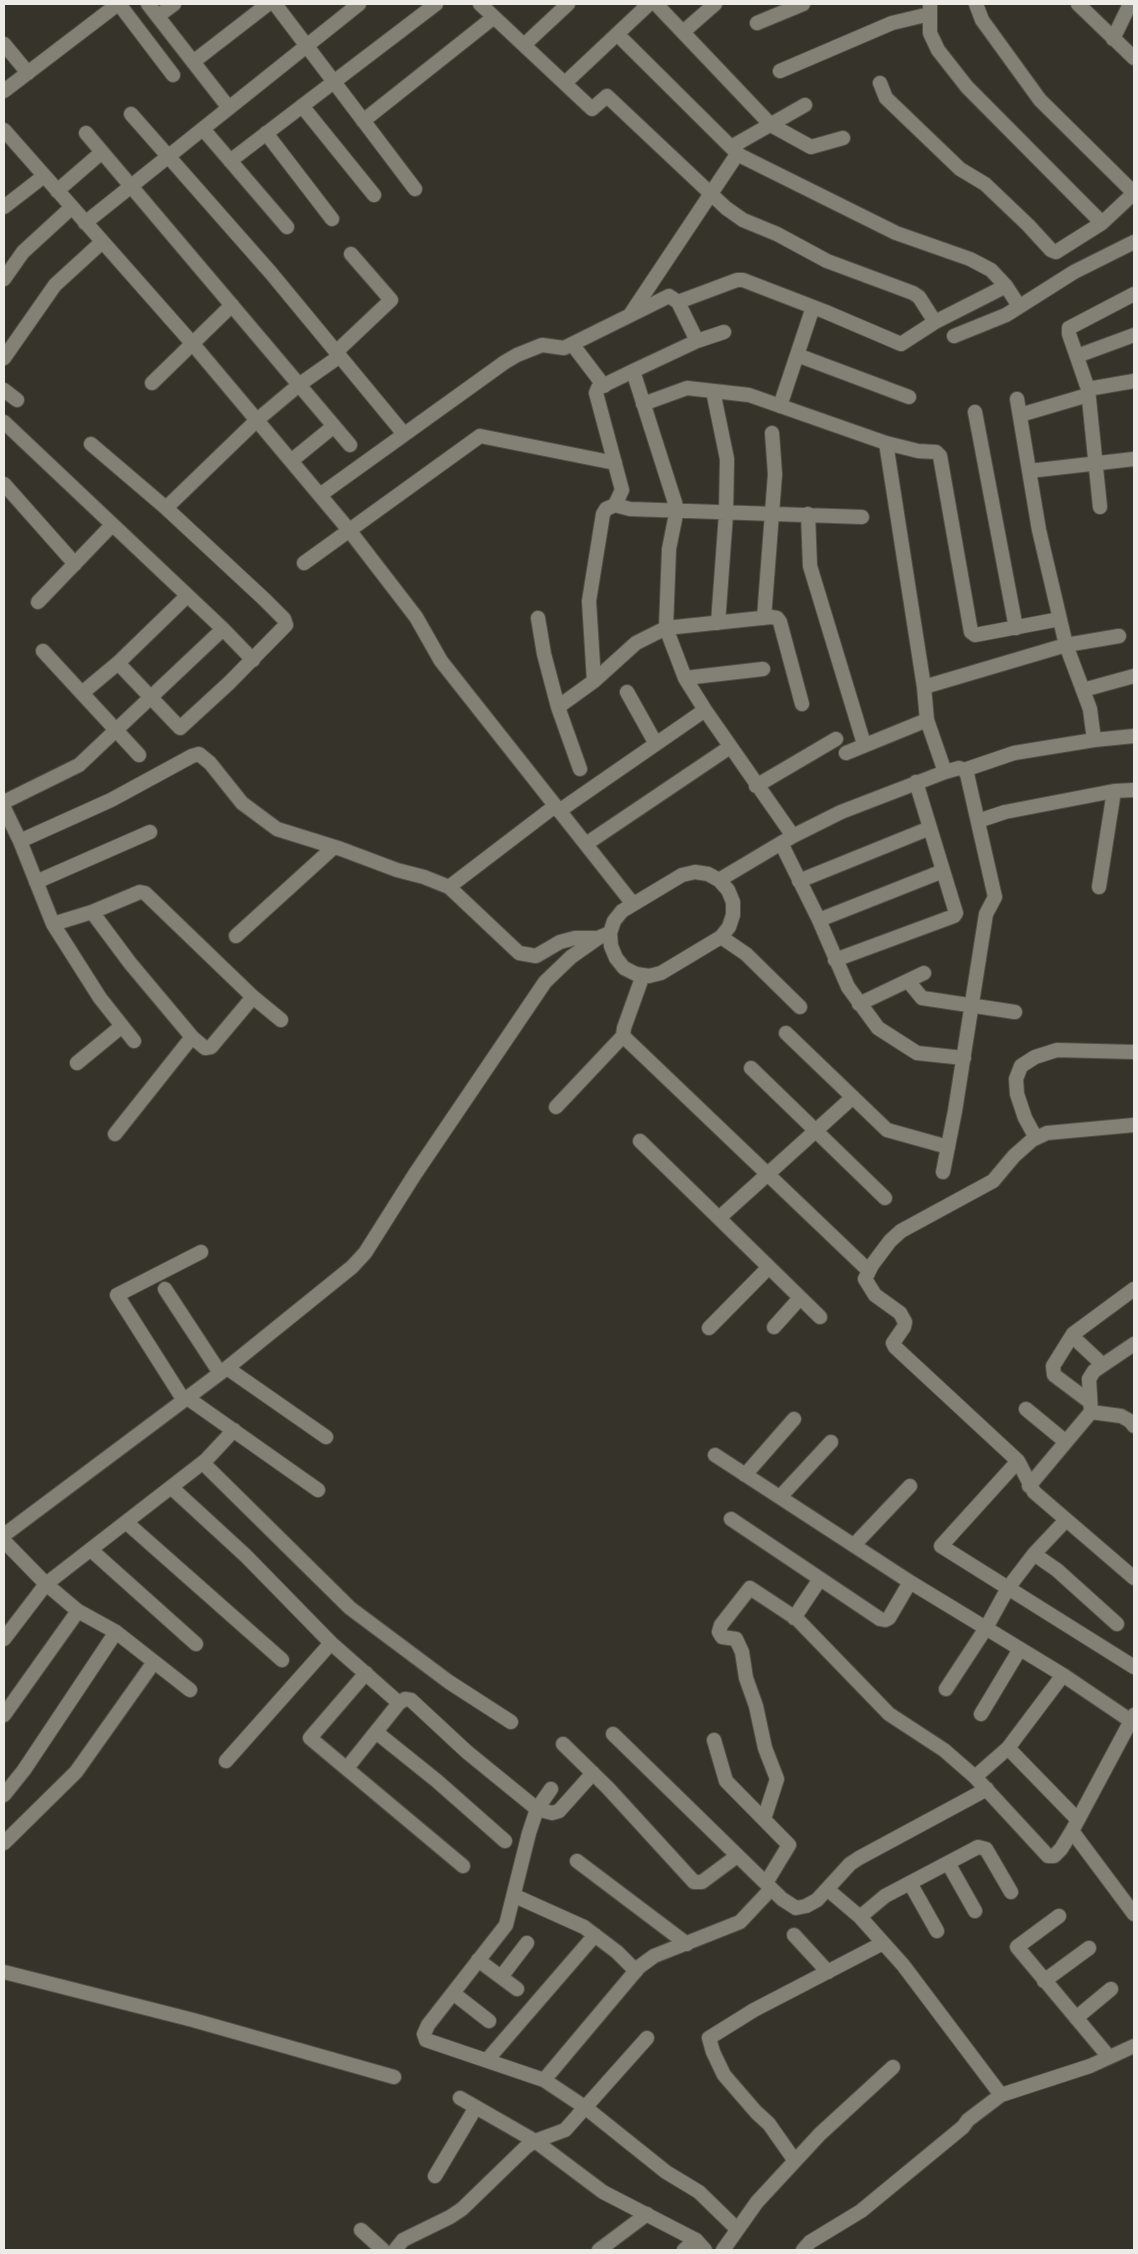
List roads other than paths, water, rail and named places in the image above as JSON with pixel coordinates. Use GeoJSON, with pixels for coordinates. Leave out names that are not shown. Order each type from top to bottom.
{"type":"FeatureCollection","features":[{"type":"Feature","properties":{"kind":"street"},"geometry":{"type":"LineString","coordinates":[[4,91],[118,4],[173,75]]}},
{"type":"Feature","properties":{"kind":"street"},"geometry":{"type":"LineString","coordinates":[[148,4],[229,108]]}},
{"type":"Feature","properties":{"kind":"street"},"geometry":{"type":"LineString","coordinates":[[158,16],[174,4]]}},
{"type":"Feature","properties":{"kind":"street"},"geometry":{"type":"LineString","coordinates":[[193,62],[268,4]]}},
{"type":"Feature","properties":{"kind":"street"},"geometry":{"type":"LineString","coordinates":[[275,4],[415,189]]}},
{"type":"Feature","properties":{"kind":"street"},"geometry":{"type":"LineString","coordinates":[[85,223],[359,4]]}},
{"type":"Feature","properties":{"kind":"street"},"geometry":{"type":"LineString","coordinates":[[230,161],[436,4]]}},
{"type":"Feature","properties":{"kind":"street"},"geometry":{"type":"LineString","coordinates":[[480,4],[592,109],[607,96],[726,208],[743,220],[777,234],[827,261],[912,293],[919,297],[935,322]]}},
{"type":"Feature","properties":{"kind":"street"},"geometry":{"type":"LineString","coordinates":[[524,45],[568,4]]}},
{"type":"Feature","properties":{"kind":"street"},"geometry":{"type":"LineString","coordinates":[[565,83],[649,4]]}},
{"type":"Feature","properties":{"kind":"street"},"geometry":{"type":"LineString","coordinates":[[656,4],[771,124],[811,148],[843,138]]}},
{"type":"Feature","properties":{"kind":"street"},"geometry":{"type":"LineString","coordinates":[[683,32],[715,4]]}},
{"type":"Feature","properties":{"kind":"street"},"geometry":{"type":"LineString","coordinates":[[757,23],[803,4]]}},
{"type":"Feature","properties":{"kind":"street"},"geometry":{"type":"LineString","coordinates":[[880,83],[886,98],[960,169],[985,184],[1028,224],[1051,250],[1056,252],[1102,224],[1134,193],[1040,100],[982,20],[976,4]]}},
{"type":"Feature","properties":{"kind":"street"},"geometry":{"type":"LineString","coordinates":[[1078,4],[1134,58]]}},
{"type":"Feature","properties":{"kind":"street"},"geometry":{"type":"LineString","coordinates":[[1113,39],[1130,4]]}},
{"type":"Feature","properties":{"kind":"street"},"geometry":{"type":"LineString","coordinates":[[780,71],[930,9],[932,41],[967,87],[1102,224]]}},
{"type":"Feature","properties":{"kind":"street"},"geometry":{"type":"LineString","coordinates":[[363,121],[494,17]]}},
{"type":"Feature","properties":{"kind":"street"},"geometry":{"type":"LineString","coordinates":[[617,34],[735,150],[896,233],[984,266],[991,270],[1006,286],[1019,306]]}},
{"type":"Feature","properties":{"kind":"street"},"geometry":{"type":"LineString","coordinates":[[4,44],[28,73]]}},
{"type":"Feature","properties":{"kind":"street"},"geometry":{"type":"LineString","coordinates":[[629,316],[711,192],[735,150],[771,124],[805,105]]}},
{"type":"Feature","properties":{"kind":"street"},"geometry":{"type":"LineString","coordinates":[[302,106],[374,195]]}},
{"type":"Feature","properties":{"kind":"street"},"geometry":{"type":"LineString","coordinates":[[131,114],[271,273],[404,434]]}},
{"type":"Feature","properties":{"kind":"street"},"geometry":{"type":"LineString","coordinates":[[202,129],[287,227]]}},
{"type":"Feature","properties":{"kind":"street"},"geometry":{"type":"LineString","coordinates":[[5,133],[192,343],[349,530],[416,617],[441,661],[633,904]]}},
{"type":"Feature","properties":{"kind":"street"},"geometry":{"type":"LineString","coordinates":[[86,133],[350,445]]}},
{"type":"Feature","properties":{"kind":"street"},"geometry":{"type":"LineString","coordinates":[[266,133],[332,219]]}},
{"type":"Feature","properties":{"kind":"street"},"geometry":{"type":"LineString","coordinates":[[57,191],[102,152]]}},
{"type":"Feature","properties":{"kind":"street"},"geometry":{"type":"LineString","coordinates":[[4,208],[44,176]]}},
{"type":"Feature","properties":{"kind":"street"},"geometry":{"type":"LineString","coordinates":[[4,279],[23,252],[72,208]]}},
{"type":"Feature","properties":{"kind":"street"},"geometry":{"type":"LineString","coordinates":[[4,358],[55,285],[102,242]]}},
{"type":"Feature","properties":{"kind":"street"},"geometry":{"type":"LineString","coordinates":[[954,336],[1006,315],[1074,272],[1134,242]]}},
{"type":"Feature","properties":{"kind":"street"},"geometry":{"type":"LineString","coordinates":[[166,508],[257,420],[338,354],[391,300],[352,254]]}},
{"type":"Feature","properties":{"kind":"street"},"geometry":{"type":"LineString","coordinates":[[678,302],[737,280],[743,280],[900,344],[935,322],[1006,286]]}},
{"type":"Feature","properties":{"kind":"street"},"geometry":{"type":"LineString","coordinates":[[1100,507],[1088,392],[1069,334],[1069,328],[1134,294]]}},
{"type":"Feature","properties":{"kind":"street"},"geometry":{"type":"LineString","coordinates":[[320,496],[404,434],[517,355],[542,345],[549,345],[559,349],[572,344],[669,296],[678,302],[697,341]]}},
{"type":"Feature","properties":{"kind":"street"},"geometry":{"type":"LineString","coordinates":[[152,383],[232,305]]}},
{"type":"Feature","properties":{"kind":"street"},"geometry":{"type":"LineString","coordinates":[[780,406],[813,307]]}},
{"type":"Feature","properties":{"kind":"street"},"geometry":{"type":"LineString","coordinates":[[615,505],[622,490],[596,399],[598,388],[697,341],[724,332]]}},
{"type":"Feature","properties":{"kind":"street"},"geometry":{"type":"LineString","coordinates":[[1077,356],[1134,335]]}},
{"type":"Feature","properties":{"kind":"street"},"geometry":{"type":"LineString","coordinates":[[572,344],[604,386]]}},
{"type":"Feature","properties":{"kind":"street"},"geometry":{"type":"LineString","coordinates":[[797,355],[909,397]]}},
{"type":"Feature","properties":{"kind":"street"},"geometry":{"type":"LineString","coordinates":[[633,372],[677,509],[669,549],[666,628],[685,678],[756,786],[787,840],[800,881],[819,920],[835,960],[848,987],[859,1004],[878,1028],[917,1053],[964,1058]]}},
{"type":"Feature","properties":{"kind":"street"},"geometry":{"type":"LineString","coordinates":[[1020,415],[1088,392],[1134,382]]}},
{"type":"Feature","properties":{"kind":"street"},"geometry":{"type":"LineString","coordinates":[[643,404],[687,388],[749,395],[886,443],[918,451],[936,452],[940,456],[971,632],[975,635],[1060,619]]}},
{"type":"Feature","properties":{"kind":"street"},"geometry":{"type":"LineString","coordinates":[[4,390],[17,400]]}},
{"type":"Feature","properties":{"kind":"street"},"geometry":{"type":"LineString","coordinates":[[713,391],[727,460],[726,514],[718,623]]}},
{"type":"Feature","properties":{"kind":"street"},"geometry":{"type":"LineString","coordinates":[[1017,399],[1039,530],[1066,645],[1090,709],[1094,740]]}},
{"type":"Feature","properties":{"kind":"street"},"geometry":{"type":"LineString","coordinates":[[976,412],[1016,628]]}},
{"type":"Feature","properties":{"kind":"street"},"geometry":{"type":"LineString","coordinates":[[4,422],[253,660]]}},
{"type":"Feature","properties":{"kind":"street"},"geometry":{"type":"LineString","coordinates":[[291,461],[334,426]]}},
{"type":"Feature","properties":{"kind":"street"},"geometry":{"type":"LineString","coordinates":[[764,618],[774,474],[772,433]]}},
{"type":"Feature","properties":{"kind":"street"},"geometry":{"type":"LineString","coordinates":[[304,563],[480,436],[615,463]]}},
{"type":"Feature","properties":{"kind":"street"},"geometry":{"type":"LineString","coordinates":[[886,443],[924,687],[926,720],[945,772]]}},
{"type":"Feature","properties":{"kind":"street"},"geometry":{"type":"LineString","coordinates":[[91,444],[166,508],[284,619],[286,625],[253,660],[180,728],[118,663]]}},
{"type":"Feature","properties":{"kind":"street"},"geometry":{"type":"LineString","coordinates":[[1029,471],[1134,459]]}},
{"type":"Feature","properties":{"kind":"street"},"geometry":{"type":"LineString","coordinates":[[4,484],[75,564]]}},
{"type":"Feature","properties":{"kind":"street"},"geometry":{"type":"LineString","coordinates":[[594,681],[589,601],[603,514],[606,509],[615,505],[630,509],[677,509],[726,514],[808,514],[862,517]]}},
{"type":"Feature","properties":{"kind":"street"},"geometry":{"type":"LineString","coordinates":[[808,514],[810,566],[864,744]]}},
{"type":"Feature","properties":{"kind":"street"},"geometry":{"type":"LineString","coordinates":[[38,602],[112,525]]}},
{"type":"Feature","properties":{"kind":"street"},"geometry":{"type":"LineString","coordinates":[[82,693],[118,663],[187,596]]}},
{"type":"Feature","properties":{"kind":"street"},"geometry":{"type":"LineString","coordinates":[[538,618],[544,654],[558,707],[580,769]]}},
{"type":"Feature","properties":{"kind":"street"},"geometry":{"type":"LineString","coordinates":[[558,707],[594,681],[636,643],[666,628],[764,618],[776,618],[780,622],[802,704]]}},
{"type":"Feature","properties":{"kind":"street"},"geometry":{"type":"LineString","coordinates":[[4,802],[79,765],[222,629]]}},
{"type":"Feature","properties":{"kind":"street"},"geometry":{"type":"LineString","coordinates":[[924,687],[1066,645],[1120,636]]}},
{"type":"Feature","properties":{"kind":"street"},"geometry":{"type":"LineString","coordinates":[[43,651],[139,755]]}},
{"type":"Feature","properties":{"kind":"street"},"geometry":{"type":"LineString","coordinates":[[685,678],[763,669]]}},
{"type":"Feature","properties":{"kind":"street"},"geometry":{"type":"LineString","coordinates":[[1083,690],[1134,676]]}},
{"type":"Feature","properties":{"kind":"street"},"geometry":{"type":"LineString","coordinates":[[627,692],[656,744]]}},
{"type":"Feature","properties":{"kind":"street"},"geometry":{"type":"LineString","coordinates":[[449,887],[557,808],[705,710]]}},
{"type":"Feature","properties":{"kind":"street"},"geometry":{"type":"LineString","coordinates":[[846,753],[926,720]]}},
{"type":"Feature","properties":{"kind":"street"},"geometry":{"type":"LineString","coordinates":[[719,880],[787,840],[841,812],[916,782],[959,768],[964,770],[1014,753],[1094,740],[1134,736]]}},
{"type":"Feature","properties":{"kind":"street"},"geometry":{"type":"LineString","coordinates":[[756,786],[836,739]]}},
{"type":"Feature","properties":{"kind":"street"},"geometry":{"type":"LineString","coordinates":[[586,844],[730,747]]}},
{"type":"Feature","properties":{"kind":"street"},"geometry":{"type":"LineString","coordinates":[[20,841],[111,800],[199,754],[210,763],[242,803],[277,829],[382,865],[424,876],[449,887],[519,953],[536,956],[560,942],[575,938],[604,936]]}},
{"type":"Feature","properties":{"kind":"street"},"geometry":{"type":"LineString","coordinates":[[943,1172],[964,1058],[986,914],[995,897],[967,774],[964,770]]}},
{"type":"Feature","properties":{"kind":"street"},"geometry":{"type":"LineString","coordinates":[[835,960],[954,916],[956,913],[916,782]]}},
{"type":"Feature","properties":{"kind":"street"},"geometry":{"type":"LineString","coordinates":[[978,821],[1005,812],[1114,791],[1134,790]]}},
{"type":"Feature","properties":{"kind":"street"},"geometry":{"type":"LineString","coordinates":[[1099,887],[1114,791]]}},
{"type":"Feature","properties":{"kind":"street"},"geometry":{"type":"LineString","coordinates":[[4,808],[20,841],[52,924],[100,998],[134,1041]]}},
{"type":"Feature","properties":{"kind":"street"},"geometry":{"type":"LineString","coordinates":[[800,881],[930,828]]}},
{"type":"Feature","properties":{"kind":"street"},"geometry":{"type":"LineString","coordinates":[[36,882],[150,832]]}},
{"type":"Feature","properties":{"kind":"street"},"geometry":{"type":"LineString","coordinates":[[236,936],[334,848]]}},
{"type":"Feature","properties":{"kind":"street"},"geometry":{"type":"LineString","coordinates":[[819,920],[943,871]]}},
{"type":"Feature","properties":{"kind":"street"},"geometry":{"type":"LineString","coordinates":[[4,1535],[224,1370],[352,1267],[364,1253],[545,982],[571,957],[604,936],[622,911],[682,874],[695,872],[708,874],[719,880],[728,890],[733,908],[729,927],[721,937],[661,973],[643,975],[624,968],[604,936]]}},
{"type":"Feature","properties":{"kind":"street"},"geometry":{"type":"LineString","coordinates":[[52,924],[92,912],[140,892],[145,893],[253,997],[280,1020]]}},
{"type":"Feature","properties":{"kind":"street"},"geometry":{"type":"LineString","coordinates":[[92,912],[130,963],[192,1037],[205,1048],[211,1047],[253,997]]}},
{"type":"Feature","properties":{"kind":"street"},"geometry":{"type":"LineString","coordinates":[[721,937],[746,954],[800,1008]]}},
{"type":"Feature","properties":{"kind":"street"},"geometry":{"type":"LineString","coordinates":[[859,1004],[924,973]]}},
{"type":"Feature","properties":{"kind":"street"},"geometry":{"type":"LineString","coordinates":[[556,1107],[623,1036],[624,1028],[643,975]]}},
{"type":"Feature","properties":{"kind":"street"},"geometry":{"type":"LineString","coordinates":[[908,981],[922,998],[1015,1012]]}},
{"type":"Feature","properties":{"kind":"street"},"geometry":{"type":"LineString","coordinates":[[77,1063],[122,1026]]}},
{"type":"Feature","properties":{"kind":"street"},"geometry":{"type":"LineString","coordinates":[[786,1033],[887,1130],[948,1148]]}},
{"type":"Feature","properties":{"kind":"street"},"geometry":{"type":"LineString","coordinates":[[623,1036],[869,1271]]}},
{"type":"Feature","properties":{"kind":"street"},"geometry":{"type":"LineString","coordinates":[[115,1134],[192,1037]]}},
{"type":"Feature","properties":{"kind":"street"},"geometry":{"type":"LineString","coordinates":[[1036,1138],[1025,1118],[1017,1094],[1016,1079],[1021,1066],[1035,1057],[1056,1050],[1134,1052]]}},
{"type":"Feature","properties":{"kind":"street"},"geometry":{"type":"LineString","coordinates":[[751,1068],[885,1198]]}},
{"type":"Feature","properties":{"kind":"street"},"geometry":{"type":"LineString","coordinates":[[719,1218],[853,1098]]}},
{"type":"Feature","properties":{"kind":"street"},"geometry":{"type":"LineString","coordinates":[[1134,1125],[1047,1133],[1036,1138],[1014,1156],[993,1181],[900,1231],[890,1241],[865,1279],[875,1295],[900,1313],[905,1322],[904,1327],[893,1343],[895,1347],[1018,1461],[1029,1486],[1134,1578]]}},
{"type":"Feature","properties":{"kind":"street"},"geometry":{"type":"LineString","coordinates":[[640,1142],[820,1317]]}},
{"type":"Feature","properties":{"kind":"street"},"geometry":{"type":"LineString","coordinates":[[201,1252],[117,1295],[185,1398],[234,1430],[318,1490]]}},
{"type":"Feature","properties":{"kind":"street"},"geometry":{"type":"LineString","coordinates":[[709,1328],[769,1267]]}},
{"type":"Feature","properties":{"kind":"street"},"geometry":{"type":"LineString","coordinates":[[164,1289],[224,1370],[326,1437]]}},
{"type":"Feature","properties":{"kind":"street"},"geometry":{"type":"LineString","coordinates":[[1134,1290],[1108,1307],[1072,1336],[1052,1369],[1054,1375],[1091,1407],[1121,1416],[1130,1421],[1134,1426]]}},
{"type":"Feature","properties":{"kind":"street"},"geometry":{"type":"LineString","coordinates":[[774,1327],[800,1298]]}},
{"type":"Feature","properties":{"kind":"street"},"geometry":{"type":"LineString","coordinates":[[1072,1336],[1103,1365]]}},
{"type":"Feature","properties":{"kind":"street"},"geometry":{"type":"LineString","coordinates":[[1029,1486],[1066,1442],[1091,1407],[1088,1380],[1094,1371],[1134,1344]]}},
{"type":"Feature","properties":{"kind":"street"},"geometry":{"type":"LineString","coordinates":[[1026,1409],[1066,1442]]}},
{"type":"Feature","properties":{"kind":"street"},"geometry":{"type":"LineString","coordinates":[[745,1474],[794,1419]]}},
{"type":"Feature","properties":{"kind":"street"},"geometry":{"type":"LineString","coordinates":[[4,1639],[46,1584],[203,1463],[234,1430]]}},
{"type":"Feature","properties":{"kind":"street"},"geometry":{"type":"LineString","coordinates":[[780,1497],[831,1442]]}},
{"type":"Feature","properties":{"kind":"street"},"geometry":{"type":"LineString","coordinates":[[715,1455],[910,1582],[1064,1675],[1133,1720],[1061,1849],[1054,1856],[1048,1856],[975,1777],[944,1750],[889,1714],[794,1618],[750,1588],[720,1627],[722,1637],[736,1639],[742,1652],[746,1678],[756,1706],[765,1748],[777,1780],[764,1819]]}},
{"type":"Feature","properties":{"kind":"street"},"geometry":{"type":"LineString","coordinates":[[1018,1461],[941,1546],[1134,1667]]}},
{"type":"Feature","properties":{"kind":"street"},"geometry":{"type":"LineString","coordinates":[[203,1463],[350,1608],[450,1682],[511,1722]]}},
{"type":"Feature","properties":{"kind":"street"},"geometry":{"type":"LineString","coordinates":[[854,1545],[910,1486]]}},
{"type":"Feature","properties":{"kind":"street"},"geometry":{"type":"LineString","coordinates":[[172,1488],[246,1556],[332,1643],[399,1703]]}},
{"type":"Feature","properties":{"kind":"street"},"geometry":{"type":"LineString","coordinates":[[731,1519],[885,1620],[889,1618],[910,1582]]}},
{"type":"Feature","properties":{"kind":"street"},"geometry":{"type":"LineString","coordinates":[[946,1689],[986,1628],[1008,1588],[1034,1554],[1066,1520]]}},
{"type":"Feature","properties":{"kind":"street"},"geometry":{"type":"LineString","coordinates":[[127,1523],[282,1660]]}},
{"type":"Feature","properties":{"kind":"street"},"geometry":{"type":"LineString","coordinates":[[4,1541],[46,1584],[78,1611],[116,1632],[190,1690]]}},
{"type":"Feature","properties":{"kind":"street"},"geometry":{"type":"LineString","coordinates":[[91,1550],[196,1644]]}},
{"type":"Feature","properties":{"kind":"street"},"geometry":{"type":"LineString","coordinates":[[1034,1554],[1057,1570],[1116,1624]]}},
{"type":"Feature","properties":{"kind":"street"},"geometry":{"type":"LineString","coordinates":[[794,1618],[820,1579]]}},
{"type":"Feature","properties":{"kind":"street"},"geometry":{"type":"LineString","coordinates":[[4,1716],[78,1611]]}},
{"type":"Feature","properties":{"kind":"street"},"geometry":{"type":"LineString","coordinates":[[4,1795],[24,1770],[116,1632]]}},
{"type":"Feature","properties":{"kind":"street"},"geometry":{"type":"LineString","coordinates":[[226,1761],[332,1643]]}},
{"type":"Feature","properties":{"kind":"street"},"geometry":{"type":"LineString","coordinates":[[981,1714],[1020,1649]]}},
{"type":"Feature","properties":{"kind":"street"},"geometry":{"type":"LineString","coordinates":[[4,1842],[76,1772],[154,1662]]}},
{"type":"Feature","properties":{"kind":"street"},"geometry":{"type":"LineString","coordinates":[[366,1673],[310,1738],[463,1866]]}},
{"type":"Feature","properties":{"kind":"street"},"geometry":{"type":"LineString","coordinates":[[975,1777],[1008,1748],[1064,1675]]}},
{"type":"Feature","properties":{"kind":"street"},"geometry":{"type":"LineString","coordinates":[[346,1768],[399,1703],[405,1699],[411,1700],[467,1752],[537,1809],[552,1813],[559,1811],[593,1773]]}},
{"type":"Feature","properties":{"kind":"street"},"geometry":{"type":"LineString","coordinates":[[376,1732],[437,1781],[505,1841]]}},
{"type":"Feature","properties":{"kind":"street"},"geometry":{"type":"LineString","coordinates":[[613,1734],[768,1886],[796,1908],[806,1906],[817,1900],[850,1864],[859,1858],[987,1789]]}},
{"type":"Feature","properties":{"kind":"street"},"geometry":{"type":"LineString","coordinates":[[544,2080],[636,1971],[654,1956],[740,1922],[768,1886],[789,1845],[726,1781],[714,1740]]}},
{"type":"Feature","properties":{"kind":"street"},"geometry":{"type":"LineString","coordinates":[[563,1744],[593,1773],[694,1882],[702,1882],[737,1856]]}},
{"type":"Feature","properties":{"kind":"street"},"geometry":{"type":"LineString","coordinates":[[1008,1748],[1075,1825],[1129,1898],[1134,1914]]}},
{"type":"Feature","properties":{"kind":"street"},"geometry":{"type":"LineString","coordinates":[[551,1789],[537,1809],[529,1833],[515,1896],[506,1925],[428,2025],[424,2034],[426,2040],[544,2080],[586,2108],[666,2172],[699,2192],[737,2229]]}},
{"type":"Feature","properties":{"kind":"street"},"geometry":{"type":"LineString","coordinates":[[860,1917],[885,1896],[982,1847],[986,1849],[1011,1892]]}},
{"type":"Feature","properties":{"kind":"street"},"geometry":{"type":"LineString","coordinates":[[577,1861],[687,1944]]}},
{"type":"Feature","properties":{"kind":"street"},"geometry":{"type":"LineString","coordinates":[[948,1863],[975,1911]]}},
{"type":"Feature","properties":{"kind":"street"},"geometry":{"type":"LineString","coordinates":[[910,1883],[937,1932]]}},
{"type":"Feature","properties":{"kind":"street"},"geometry":{"type":"LineString","coordinates":[[826,1889],[860,1917],[883,1943],[944,2018],[1001,2095]]}},
{"type":"Feature","properties":{"kind":"street"},"geometry":{"type":"LineString","coordinates":[[515,1896],[584,1926],[636,1971]]}},
{"type":"Feature","properties":{"kind":"street"},"geometry":{"type":"LineString","coordinates":[[1058,1916],[1016,1947],[1109,2058]]}},
{"type":"Feature","properties":{"kind":"street"},"geometry":{"type":"LineString","coordinates":[[486,2060],[595,1935]]}},
{"type":"Feature","properties":{"kind":"street"},"geometry":{"type":"LineString","coordinates":[[794,1935],[828,1972]]}},
{"type":"Feature","properties":{"kind":"street"},"geometry":{"type":"LineString","coordinates":[[501,1977],[527,1943]]}},
{"type":"Feature","properties":{"kind":"street"},"geometry":{"type":"LineString","coordinates":[[795,2161],[769,2124],[748,2104],[724,2075],[713,2052],[709,2038],[754,2010],[883,1943]]}},
{"type":"Feature","properties":{"kind":"street"},"geometry":{"type":"LineString","coordinates":[[1044,1981],[1089,1948]]}},
{"type":"Feature","properties":{"kind":"street"},"geometry":{"type":"LineString","coordinates":[[478,1960],[517,1989]]}},
{"type":"Feature","properties":{"kind":"street"},"geometry":{"type":"LineString","coordinates":[[4,1972],[193,2020],[394,2077]]}},
{"type":"Feature","properties":{"kind":"street"},"geometry":{"type":"LineString","coordinates":[[1076,2018],[1111,1989]]}},
{"type":"Feature","properties":{"kind":"street"},"geometry":{"type":"LineString","coordinates":[[452,1993],[489,2021]]}},
{"type":"Feature","properties":{"kind":"street"},"geometry":{"type":"LineString","coordinates":[[395,2250],[403,2240],[450,2218],[462,2209],[535,2141],[565,2130],[647,2038]]}},
{"type":"Feature","properties":{"kind":"street"},"geometry":{"type":"LineString","coordinates":[[811,2247],[861,2211],[968,2120],[1001,2095],[1090,2066],[1134,2046]]}},
{"type":"Feature","properties":{"kind":"street"},"geometry":{"type":"LineString","coordinates":[[723,2250],[757,2202],[820,2134],[893,2067]]}},
{"type":"Feature","properties":{"kind":"street"},"geometry":{"type":"LineString","coordinates":[[460,2098],[535,2141],[603,2192],[647,2214],[701,2245]]}},
{"type":"Feature","properties":{"kind":"street"},"geometry":{"type":"LineString","coordinates":[[435,2176],[476,2107]]}},
{"type":"Feature","properties":{"kind":"street"},"geometry":{"type":"LineString","coordinates":[[599,2250],[647,2214]]}},
{"type":"Feature","properties":{"kind":"street"},"geometry":{"type":"LineString","coordinates":[[361,2230],[383,2250]]}},
{"type":"Feature","properties":{"kind":"street"},"geometry":{"type":"LineString","coordinates":[[684,2250],[701,2245]]}}]}
